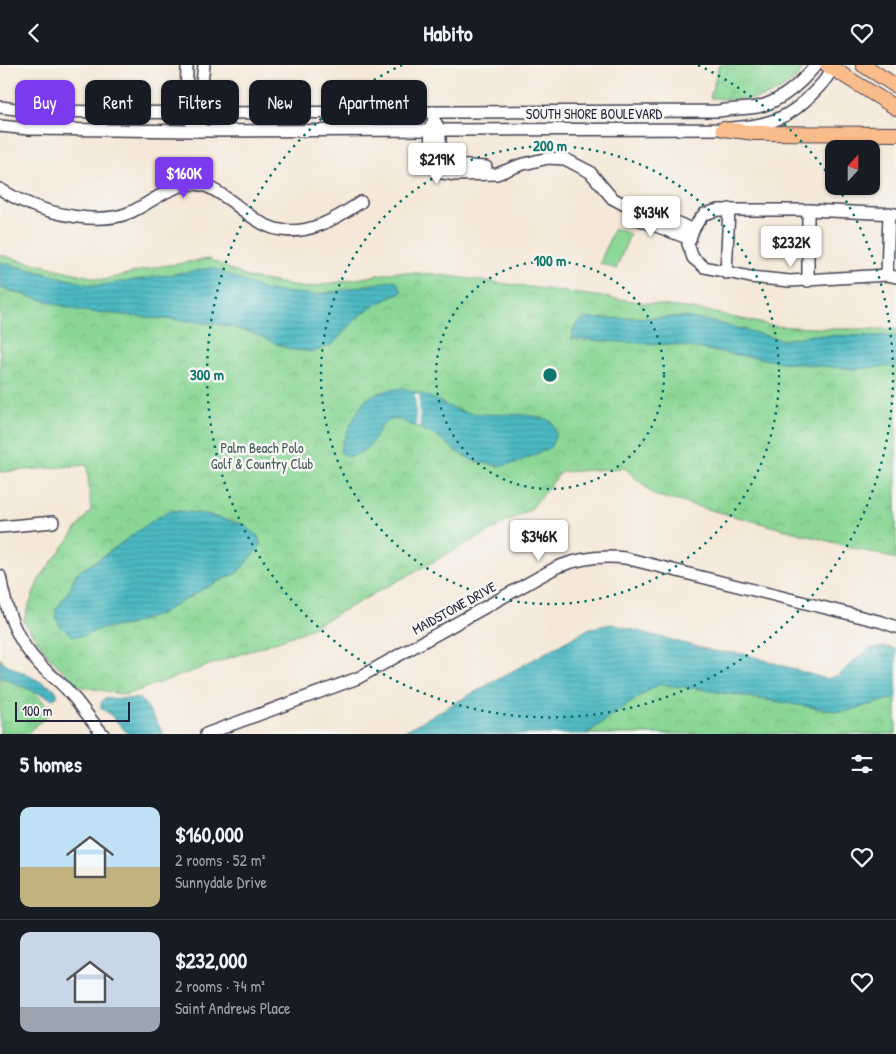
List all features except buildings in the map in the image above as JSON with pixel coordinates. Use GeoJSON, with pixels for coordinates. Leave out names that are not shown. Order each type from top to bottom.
{"type":"FeatureCollection","features":[{"type":"Feature","properties":{"kind":"main road"},"geometry":{"type":"LineString","coordinates":[[863,65],[896,86]]}},
{"type":"Feature","properties":{"kind":"main road"},"geometry":{"type":"LineString","coordinates":[[831,66],[896,108]]}},
{"type":"Feature","properties":{"kind":"main road"},"geometry":{"type":"LineString","coordinates":[[723,129],[754,133],[896,134]]}},
{"type":"Feature","properties":{"kind":"street"},"geometry":{"type":"LineString","coordinates":[[187,65],[187,80]]}},
{"type":"Feature","properties":{"kind":"street"},"geometry":{"type":"LineString","coordinates":[[202,80],[204,65]]}},
{"type":"Feature","properties":{"kind":"street","name":"SOUTH SHORE BOULEVARD"},"geometry":{"type":"LineString","coordinates":[[239,113],[433,115],[585,110],[718,111],[757,107],[773,102],[792,89],[816,65]]}},
{"type":"Feature","properties":{"kind":"street","name":"SOUTH SHORE BOULEVARD"},"geometry":{"type":"LineString","coordinates":[[0,126],[28,129],[196,131],[723,129],[764,125],[782,119],[803,104],[819,87],[831,66]]}},
{"type":"Feature","properties":{"kind":"street","name":"SOUTH SHORE BOULEVARD"},"geometry":{"type":"LineString","coordinates":[[0,107],[34,111],[161,113]]}},
{"type":"Feature","properties":{"kind":"street"},"geometry":{"type":"LineString","coordinates":[[584,129],[585,110]]}},
{"type":"Feature","properties":{"kind":"street"},"geometry":{"type":"LineString","coordinates":[[433,115],[440,148],[450,165],[510,169],[548,158],[565,159],[590,172],[612,198],[634,211],[644,207],[691,235]]}},
{"type":"Feature","properties":{"kind":"street"},"geometry":{"type":"LineString","coordinates":[[193,125],[196,131]]}},
{"type":"Feature","properties":{"kind":"street"},"geometry":{"type":"LineString","coordinates":[[196,131],[199,125]]}},
{"type":"Feature","properties":{"kind":"street"},"geometry":{"type":"LineString","coordinates":[[0,189],[20,200],[49,211],[81,217],[114,217],[130,212],[180,186],[194,184],[212,188],[257,219],[276,229],[291,230],[313,227],[333,220],[361,202]]}},
{"type":"Feature","properties":{"kind":"street"},"geometry":{"type":"LineString","coordinates":[[726,273],[729,209]]}},
{"type":"Feature","properties":{"kind":"street"},"geometry":{"type":"LineString","coordinates":[[729,209],[892,214],[892,276],[790,281],[712,270],[698,263],[690,252],[688,244],[691,235],[704,214],[729,209]]}},
{"type":"Feature","properties":{"kind":"street"},"geometry":{"type":"LineString","coordinates":[[808,210],[808,281]]}},
{"type":"Feature","properties":{"kind":"street"},"geometry":{"type":"LineString","coordinates":[[0,527],[53,522]]}},
{"type":"Feature","properties":{"kind":"street","name":"MAIDSTONE DRIVE"},"geometry":{"type":"LineString","coordinates":[[206,734],[358,678],[557,567],[599,556],[625,558],[896,627]]}},
{"type":"Feature","properties":{"kind":"street"},"geometry":{"type":"LineString","coordinates":[[0,577],[8,615],[23,645],[42,668],[65,687],[78,701],[103,734]]}},
{"type":"Feature","properties":{"kind":"green space"},"geometry":{"type":"Polygon","coordinates":[[[719,65],[802,65],[798,76],[780,90],[770,94],[751,99],[710,98],[719,65]]]}},
{"type":"Feature","properties":{"kind":"green space"},"geometry":{"type":"Polygon","coordinates":[[[614,228],[630,234],[616,269],[600,263],[614,228]]]}},
{"type":"Feature","properties":{"kind":"green space","name":"Palm Beach Polo Golf & Country Club"},"geometry":{"type":"Polygon","coordinates":[[[0,255],[103,280],[156,267],[209,259],[247,277],[306,288],[395,272],[434,274],[706,311],[773,326],[896,329],[896,559],[654,495],[625,468],[561,472],[531,509],[303,632],[125,695],[79,686],[49,657],[23,621],[39,579],[91,510],[87,465],[0,472],[0,255]]]}},
{"type":"Feature","properties":{"kind":"green space"},"geometry":{"type":"Polygon","coordinates":[[[0,658],[53,711],[26,734],[0,734],[0,658]]]}},
{"type":"Feature","properties":{"kind":"green space"},"geometry":{"type":"Polygon","coordinates":[[[660,684],[842,712],[896,698],[896,734],[586,734],[660,684]]]}},
{"type":"Feature","properties":{"kind":"water"},"geometry":{"type":"Polygon","coordinates":[[[0,262],[95,286],[213,268],[264,290],[314,295],[396,280],[402,292],[373,306],[358,317],[332,345],[313,352],[289,349],[250,332],[218,324],[81,311],[0,288],[0,262]]]}},
{"type":"Feature","properties":{"kind":"water"},"geometry":{"type":"Polygon","coordinates":[[[685,317],[714,322],[782,340],[812,335],[896,336],[896,366],[855,369],[788,363],[677,345],[571,339],[575,325],[583,319],[685,317]]]}},
{"type":"Feature","properties":{"kind":"water"},"geometry":{"type":"Polygon","coordinates":[[[403,388],[464,412],[542,418],[552,422],[556,434],[550,448],[518,462],[501,466],[475,462],[455,451],[441,438],[398,419],[383,424],[370,445],[361,452],[350,457],[340,452],[359,409],[366,400],[383,392],[403,388]]]}},
{"type":"Feature","properties":{"kind":"water"},"geometry":{"type":"Polygon","coordinates":[[[171,510],[205,514],[245,525],[258,536],[261,546],[237,573],[209,586],[160,614],[128,625],[99,629],[83,636],[73,636],[60,626],[56,617],[56,610],[71,587],[76,573],[171,510]]]}},
{"type":"Feature","properties":{"kind":"water"},"geometry":{"type":"Polygon","coordinates":[[[612,624],[713,651],[745,654],[826,679],[839,675],[871,648],[888,647],[896,649],[896,698],[842,712],[660,684],[586,734],[399,734],[590,628],[612,624]]]}},
{"type":"Feature","properties":{"kind":"water"},"geometry":{"type":"Polygon","coordinates":[[[0,661],[55,689],[57,697],[52,699],[0,677],[0,661]]]}},
{"type":"Feature","properties":{"kind":"water"},"geometry":{"type":"Polygon","coordinates":[[[105,698],[140,699],[149,709],[164,734],[128,734],[110,714],[101,708],[101,703],[105,698]]]}},
{"type":"Feature","properties":{"kind":"pier"},"geometry":{"type":"Polygon","coordinates":[[[415,394],[419,395],[420,426],[417,427],[415,394]]]}}]}
